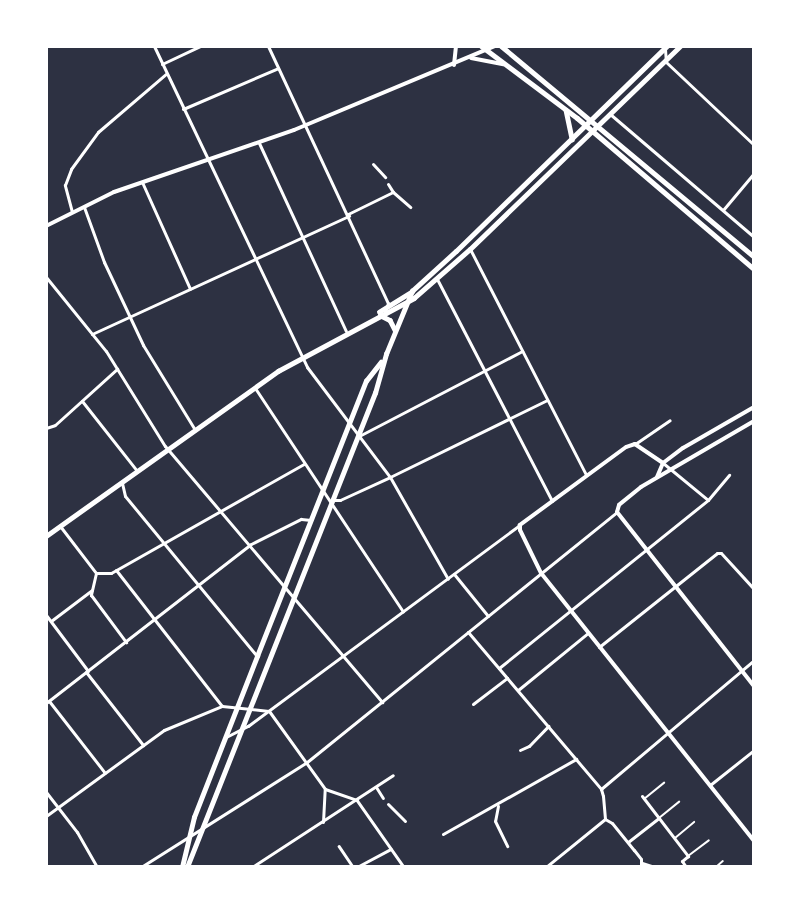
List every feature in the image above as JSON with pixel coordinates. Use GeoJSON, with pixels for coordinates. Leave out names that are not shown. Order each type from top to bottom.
{"type":"FeatureCollection","features":[{"type":"Feature","properties":{"kind":"main road"},"geometry":{"type":"LineString","coordinates":[[481,46],[566,110],[754,269]]}},
{"type":"Feature","properties":{"kind":"main road"},"geometry":{"type":"LineString","coordinates":[[501,46],[598,124],[754,257]]}},
{"type":"Feature","properties":{"kind":"main road"},"geometry":{"type":"LineString","coordinates":[[365,321],[406,302],[437,278],[470,249],[598,124],[666,62],[680,46]]}},
{"type":"Feature","properties":{"kind":"main road"},"geometry":{"type":"LineString","coordinates":[[46,536],[254,387],[412,291],[469,240],[666,47]]}},
{"type":"Feature","properties":{"kind":"main road"},"geometry":{"type":"LineString","coordinates":[[648,65],[653,66],[654,72]]}},
{"type":"Feature","properties":{"kind":"main road"},"geometry":{"type":"LineString","coordinates":[[566,110],[572,139]]}},
{"type":"Feature","properties":{"kind":"main road"},"geometry":{"type":"LineString","coordinates":[[533,176],[538,183]]}},
{"type":"Feature","properties":{"kind":"main road"},"geometry":{"type":"LineString","coordinates":[[469,240],[470,249]]}},
{"type":"Feature","properties":{"kind":"main road"},"geometry":{"type":"LineString","coordinates":[[187,867],[359,436],[376,390],[386,354],[412,291]]}},
{"type":"Feature","properties":{"kind":"main road"},"geometry":{"type":"LineString","coordinates":[[380,315],[390,320],[395,330]]}},
{"type":"Feature","properties":{"kind":"main road"},"geometry":{"type":"LineString","coordinates":[[182,867],[194,817],[349,423],[364,386],[386,354]]}},
{"type":"Feature","properties":{"kind":"main road"},"geometry":{"type":"LineString","coordinates":[[364,386],[369,385],[376,390]]}},
{"type":"Feature","properties":{"kind":"street"},"geometry":{"type":"LineString","coordinates":[[154,46],[206,162],[302,357],[390,477],[448,579]]}},
{"type":"Feature","properties":{"kind":"street"},"geometry":{"type":"LineString","coordinates":[[162,64],[200,46]]}},
{"type":"Feature","properties":{"kind":"street"},"geometry":{"type":"LineString","coordinates":[[268,46],[389,305],[385,312]]}},
{"type":"Feature","properties":{"kind":"street"},"geometry":{"type":"LineString","coordinates":[[454,65],[456,46]]}},
{"type":"Feature","properties":{"kind":"street"},"geometry":{"type":"LineString","coordinates":[[46,226],[72,212],[142,182],[206,162],[304,126],[454,65],[495,46]]}},
{"type":"Feature","properties":{"kind":"street"},"geometry":{"type":"LineString","coordinates":[[666,47],[666,62],[754,145]]}},
{"type":"Feature","properties":{"kind":"street"},"geometry":{"type":"LineString","coordinates":[[469,58],[510,66]]}},
{"type":"Feature","properties":{"kind":"street"},"geometry":{"type":"LineString","coordinates":[[183,109],[278,68]]}},
{"type":"Feature","properties":{"kind":"street"},"geometry":{"type":"LineString","coordinates":[[72,212],[65,185],[70,169],[98,132],[166,74]]}},
{"type":"Feature","properties":{"kind":"street"},"geometry":{"type":"LineString","coordinates":[[610,114],[754,237]]}},
{"type":"Feature","properties":{"kind":"street"},"geometry":{"type":"LineString","coordinates":[[259,143],[346,331]]}},
{"type":"Feature","properties":{"kind":"street"},"geometry":{"type":"LineString","coordinates":[[373,164],[385,177]]}},
{"type":"Feature","properties":{"kind":"street"},"geometry":{"type":"LineString","coordinates":[[723,210],[754,173]]}},
{"type":"Feature","properties":{"kind":"street"},"geometry":{"type":"LineString","coordinates":[[142,182],[190,289]]}},
{"type":"Feature","properties":{"kind":"street"},"geometry":{"type":"LineString","coordinates":[[388,184],[393,192],[410,207]]}},
{"type":"Feature","properties":{"kind":"street"},"geometry":{"type":"LineString","coordinates":[[92,334],[302,238],[393,192]]}},
{"type":"Feature","properties":{"kind":"street"},"geometry":{"type":"LineString","coordinates":[[84,207],[143,345],[195,430]]}},
{"type":"Feature","properties":{"kind":"street"},"geometry":{"type":"LineString","coordinates":[[470,249],[586,475]]}},
{"type":"Feature","properties":{"kind":"street"},"geometry":{"type":"LineString","coordinates":[[46,277],[92,334],[169,448],[286,585],[382,702]]}},
{"type":"Feature","properties":{"kind":"street"},"geometry":{"type":"LineString","coordinates":[[437,278],[552,501]]}},
{"type":"Feature","properties":{"kind":"street"},"geometry":{"type":"LineString","coordinates":[[359,436],[522,351]]}},
{"type":"Feature","properties":{"kind":"street"},"geometry":{"type":"LineString","coordinates":[[46,428],[82,401],[117,369]]}},
{"type":"Feature","properties":{"kind":"street"},"geometry":{"type":"LineString","coordinates":[[254,387],[403,612]]}},
{"type":"Feature","properties":{"kind":"street"},"geometry":{"type":"LineString","coordinates":[[333,500],[340,500],[390,477],[547,400]]}},
{"type":"Feature","properties":{"kind":"street"},"geometry":{"type":"LineString","coordinates":[[82,401],[138,471]]}},
{"type":"Feature","properties":{"kind":"street"},"geometry":{"type":"LineString","coordinates":[[657,477],[663,464],[690,443],[754,407]]}},
{"type":"Feature","properties":{"kind":"street"},"geometry":{"type":"LineString","coordinates":[[141,867],[307,762],[617,512],[619,505],[657,477],[752,422],[745,412]]}},
{"type":"Feature","properties":{"kind":"street"},"geometry":{"type":"LineString","coordinates":[[226,737],[241,730],[269,711],[586,475],[626,447],[635,444],[670,420]]}},
{"type":"Feature","properties":{"kind":"street"},"geometry":{"type":"LineString","coordinates":[[635,444],[708,500]]}},
{"type":"Feature","properties":{"kind":"street"},"geometry":{"type":"LineString","coordinates":[[60,526],[96,573],[111,574],[163,542],[304,464]]}},
{"type":"Feature","properties":{"kind":"street"},"geometry":{"type":"LineString","coordinates":[[499,668],[708,500],[729,475]]}},
{"type":"Feature","properties":{"kind":"street"},"geometry":{"type":"LineString","coordinates":[[122,483],[125,496],[257,656]]}},
{"type":"Feature","properties":{"kind":"street"},"geometry":{"type":"LineString","coordinates":[[617,512],[754,686]]}},
{"type":"Feature","properties":{"kind":"street"},"geometry":{"type":"LineString","coordinates":[[105,773],[48,702],[251,544],[301,520],[311,520]]}},
{"type":"Feature","properties":{"kind":"street"},"geometry":{"type":"LineString","coordinates":[[520,525],[522,536],[541,573],[753,840]]}},
{"type":"Feature","properties":{"kind":"street"},"geometry":{"type":"LineString","coordinates":[[599,647],[717,553],[721,553],[754,589]]}},
{"type":"Feature","properties":{"kind":"street"},"geometry":{"type":"LineString","coordinates":[[116,570],[222,706]]}},
{"type":"Feature","properties":{"kind":"street"},"geometry":{"type":"LineString","coordinates":[[96,573],[92,595],[126,642]]}},
{"type":"Feature","properties":{"kind":"street"},"geometry":{"type":"LineString","coordinates":[[454,574],[488,616]]}},
{"type":"Feature","properties":{"kind":"street"},"geometry":{"type":"LineString","coordinates":[[51,622],[92,590]]}},
{"type":"Feature","properties":{"kind":"street"},"geometry":{"type":"LineString","coordinates":[[46,615],[143,745]]}},
{"type":"Feature","properties":{"kind":"street"},"geometry":{"type":"LineString","coordinates":[[468,632],[601,789],[604,819]]}},
{"type":"Feature","properties":{"kind":"street"},"geometry":{"type":"LineString","coordinates":[[518,690],[588,634]]}},
{"type":"Feature","properties":{"kind":"street"},"geometry":{"type":"LineString","coordinates":[[601,789],[754,660]]}},
{"type":"Feature","properties":{"kind":"street"},"geometry":{"type":"LineString","coordinates":[[473,704],[507,678]]}},
{"type":"Feature","properties":{"kind":"street"},"geometry":{"type":"LineString","coordinates":[[46,816],[143,745],[173,726],[222,706],[269,711],[325,789],[323,822]]}},
{"type":"Feature","properties":{"kind":"street"},"geometry":{"type":"LineString","coordinates":[[520,750],[530,746],[548,726]]}},
{"type":"Feature","properties":{"kind":"street"},"geometry":{"type":"LineString","coordinates":[[710,785],[754,750]]}},
{"type":"Feature","properties":{"kind":"street"},"geometry":{"type":"LineString","coordinates":[[443,834],[498,806],[576,760]]}},
{"type":"Feature","properties":{"kind":"street"},"geometry":{"type":"LineString","coordinates":[[252,867],[376,788],[393,775]]}},
{"type":"Feature","properties":{"kind":"street"},"geometry":{"type":"LineString","coordinates":[[376,788],[383,798]]}},
{"type":"Feature","properties":{"kind":"street"},"geometry":{"type":"LineString","coordinates":[[325,789],[357,800],[404,867]]}},
{"type":"Feature","properties":{"kind":"street"},"geometry":{"type":"LineString","coordinates":[[46,792],[97,867]]}},
{"type":"Feature","properties":{"kind":"street"},"geometry":{"type":"LineString","coordinates":[[643,798],[688,856],[682,861],[686,867]]}},
{"type":"Feature","properties":{"kind":"street"},"geometry":{"type":"LineString","coordinates":[[388,804],[405,821]]}},
{"type":"Feature","properties":{"kind":"street"},"geometry":{"type":"LineString","coordinates":[[498,806],[495,822],[508,846]]}},
{"type":"Feature","properties":{"kind":"street"},"geometry":{"type":"LineString","coordinates":[[628,842],[659,818]]}},
{"type":"Feature","properties":{"kind":"street"},"geometry":{"type":"LineString","coordinates":[[604,819],[612,823],[628,842],[642,865],[654,867]]}},
{"type":"Feature","properties":{"kind":"street"},"geometry":{"type":"LineString","coordinates":[[546,867],[604,819]]}},
{"type":"Feature","properties":{"kind":"street"},"geometry":{"type":"LineString","coordinates":[[339,846],[355,867],[391,849]]}},
{"type":"Feature","properties":{"kind":"lane"},"geometry":{"type":"LineString","coordinates":[[643,798],[664,783]]}},
{"type":"Feature","properties":{"kind":"lane"},"geometry":{"type":"LineString","coordinates":[[659,818],[679,802]]}},
{"type":"Feature","properties":{"kind":"lane"},"geometry":{"type":"LineString","coordinates":[[675,838],[694,822]]}},
{"type":"Feature","properties":{"kind":"lane"},"geometry":{"type":"LineString","coordinates":[[688,856],[709,840]]}},
{"type":"Feature","properties":{"kind":"lane"},"geometry":{"type":"LineString","coordinates":[[716,867],[723,861]]}}]}
